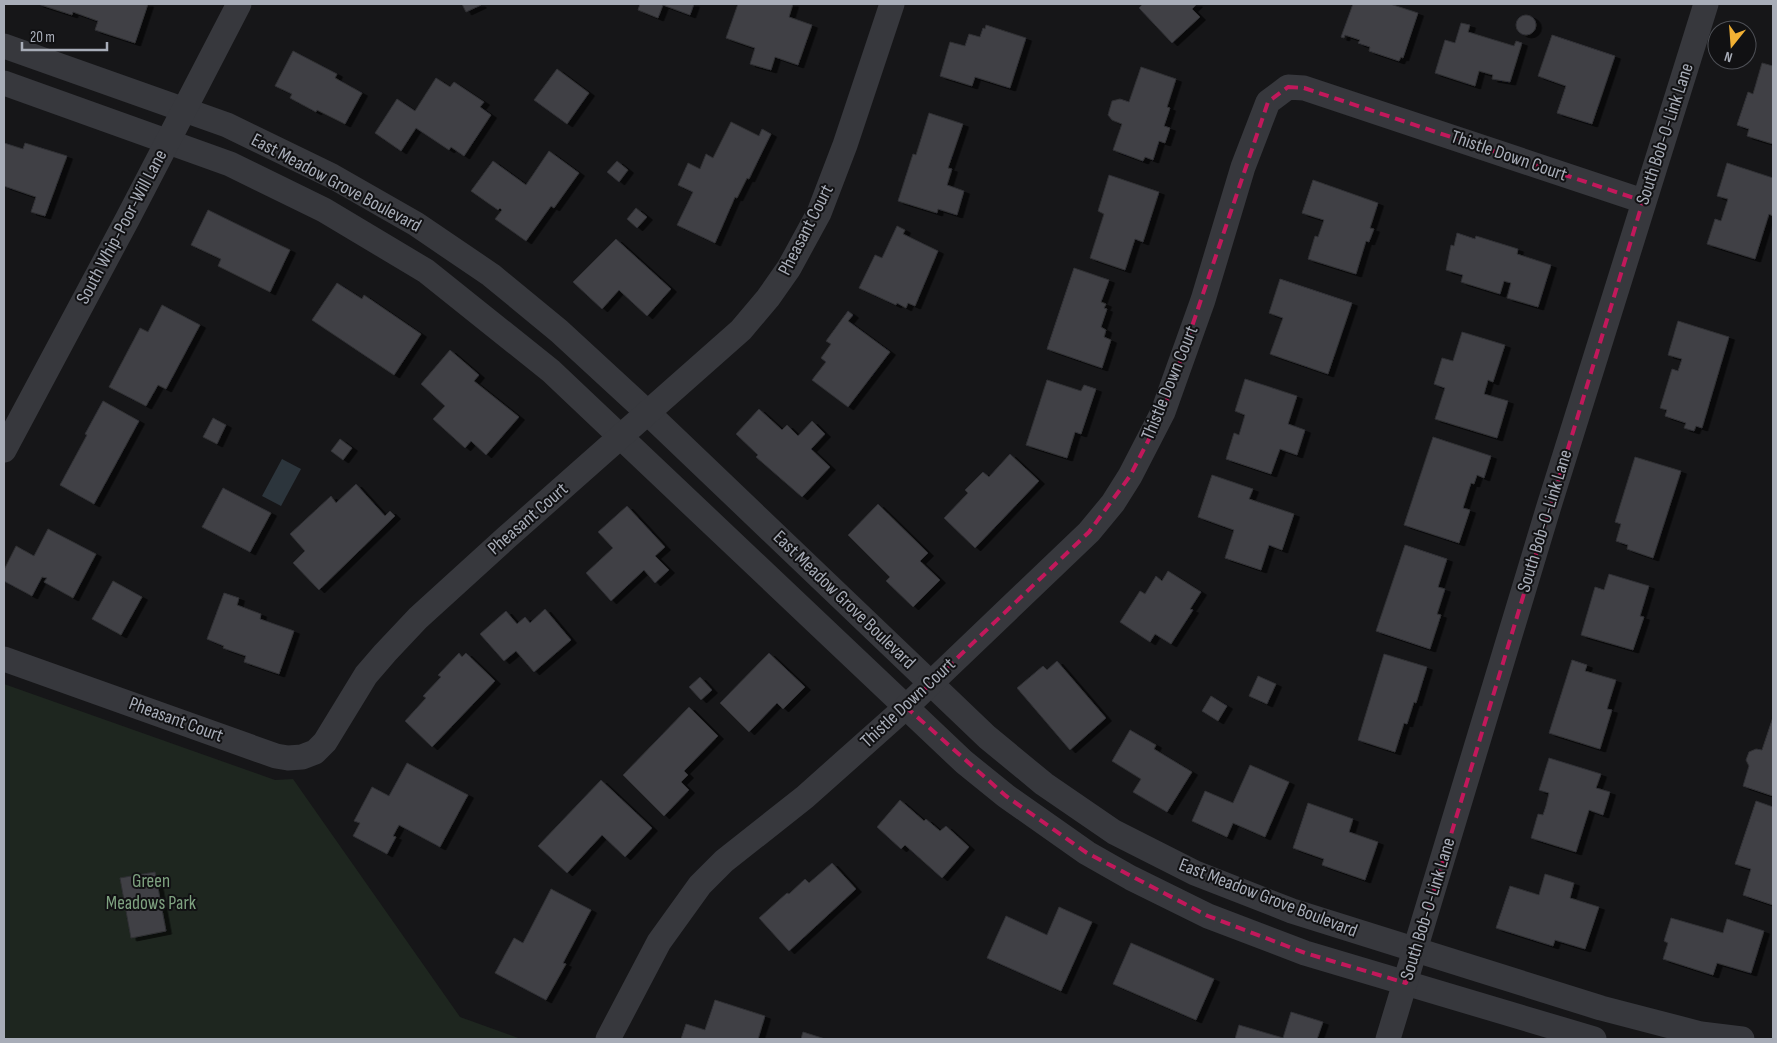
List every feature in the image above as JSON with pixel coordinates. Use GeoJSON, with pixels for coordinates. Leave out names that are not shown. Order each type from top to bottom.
{"type":"FeatureCollection","features":[{"type":"Feature","properties":{"kind":"street","name":"South Whip-Poor-Will Lane"},"geometry":{"type":"LineString","coordinates":[[4,450],[128,218],[239,4]]}},
{"type":"Feature","properties":{"kind":"street","name":"Pheasant Court"},"geometry":{"type":"LineString","coordinates":[[4,659],[276,756],[288,758],[302,757],[315,752],[326,742],[366,675],[418,618],[507,536],[741,330],[768,298],[789,268],[819,212],[845,145],[892,4]]}},
{"type":"Feature","properties":{"kind":"street","name":"South Bob-O-Link Lane"},"geometry":{"type":"LineString","coordinates":[[1388,1039],[1549,506],[1706,4]]}},
{"type":"Feature","properties":{"kind":"street","name":"East Meadow Grove Boulevard"},"geometry":{"type":"LineString","coordinates":[[4,46],[227,125],[332,176],[416,224],[492,275],[559,331],[648,413],[987,737],[1044,784],[1114,832],[1195,873],[1292,911],[1600,1008],[1702,1034],[1742,1039]]}},
{"type":"Feature","properties":{"kind":"street","name":"East Meadow Grove Boulevard"},"geometry":{"type":"LineString","coordinates":[[4,83],[168,140],[230,164],[324,210],[426,271],[551,371],[964,762],[1006,796],[1086,853],[1131,878],[1216,920],[1305,953],[1594,1039]]}},
{"type":"Feature","properties":{"kind":"street","name":"Thistle Down Court"},"geometry":{"type":"LineString","coordinates":[[608,1039],[659,942],[700,885],[724,861],[804,797],[906,707],[1089,532],[1113,503],[1130,476],[1163,412],[1203,300],[1243,167],[1268,102],[1288,87],[1304,88],[1643,201]]}},
{"type":"Feature","properties":{"kind":"highlighted area"},"geometry":{"type":"Polygon","coordinates":[[[1288,87],[1304,88],[1643,201],[1406,983],[1305,953],[1208,916],[1087,853],[1006,796],[906,707],[1089,532],[1130,476],[1163,412],[1268,102],[1288,87]]]}},
{"type":"Feature","properties":{"kind":"green space","name":"Green Meadows Park"},"geometry":{"type":"Polygon","coordinates":[[[4,684],[275,780],[293,779],[460,1017],[521,1039],[4,1039],[4,684]]]}},
{"type":"Feature","properties":{"kind":"shaded area"},"geometry":{"type":"Polygon","coordinates":[[[282,459],[301,469],[281,506],[262,496],[282,459]]]}},
{"type":"Feature","properties":{"kind":"building"},"geometry":{"type":"Polygon","coordinates":[[[38,4],[148,4],[135,43],[95,30],[98,21],[73,12],[72,15],[38,4]]]}},
{"type":"Feature","properties":{"kind":"building"},"geometry":{"type":"Polygon","coordinates":[[[462,4],[480,4],[481,5],[466,12],[462,4]]]}},
{"type":"Feature","properties":{"kind":"building"},"geometry":{"type":"Polygon","coordinates":[[[640,4],[694,4],[690,15],[663,5],[658,18],[638,10],[640,4]]]}},
{"type":"Feature","properties":{"kind":"building"},"geometry":{"type":"Polygon","coordinates":[[[738,4],[793,4],[789,17],[812,25],[798,65],[775,57],[771,70],[750,64],[755,48],[726,38],[738,4]]]}},
{"type":"Feature","properties":{"kind":"building"},"geometry":{"type":"Polygon","coordinates":[[[1143,4],[1197,4],[1192,9],[1200,17],[1172,43],[1139,8],[1143,4]]]}},
{"type":"Feature","properties":{"kind":"building"},"geometry":{"type":"Polygon","coordinates":[[[1353,4],[1390,4],[1418,13],[1403,58],[1401,57],[1399,61],[1369,51],[1370,47],[1358,43],[1360,40],[1345,35],[1344,38],[1341,37],[1353,4]]]}},
{"type":"Feature","properties":{"kind":"building"},"geometry":{"type":"Polygon","coordinates":[[[1526,15],[1533,18],[1536,25],[1533,32],[1526,35],[1519,32],[1516,25],[1519,18],[1526,15]]]}},
{"type":"Feature","properties":{"kind":"building"},"geometry":{"type":"Polygon","coordinates":[[[1461,23],[1470,25],[1468,32],[1514,46],[1516,41],[1522,43],[1510,82],[1492,79],[1493,75],[1479,71],[1475,86],[1435,73],[1445,40],[1455,43],[1461,23]]]}},
{"type":"Feature","properties":{"kind":"building"},"geometry":{"type":"Polygon","coordinates":[[[986,25],[1026,38],[1010,88],[975,77],[972,86],[940,76],[950,42],[965,46],[969,34],[980,37],[986,25]]]}},
{"type":"Feature","properties":{"kind":"building"},"geometry":{"type":"Polygon","coordinates":[[[1552,35],[1615,56],[1592,124],[1557,113],[1566,86],[1538,76],[1552,35]]]}},
{"type":"Feature","properties":{"kind":"building"},"geometry":{"type":"Polygon","coordinates":[[[293,51],[337,74],[335,78],[362,93],[345,124],[317,110],[316,112],[290,98],[292,94],[275,86],[293,51]]]}},
{"type":"Feature","properties":{"kind":"building"},"geometry":{"type":"Polygon","coordinates":[[[1762,63],[1773,66],[1773,144],[1747,136],[1749,129],[1737,125],[1748,92],[1753,94],[1762,63]]]}},
{"type":"Feature","properties":{"kind":"building"},"geometry":{"type":"Polygon","coordinates":[[[1141,67],[1176,79],[1167,107],[1170,108],[1164,126],[1170,128],[1165,143],[1159,141],[1153,160],[1145,157],[1143,161],[1113,150],[1122,124],[1112,120],[1108,115],[1112,101],[1120,99],[1129,102],[1141,67]]]}},
{"type":"Feature","properties":{"kind":"building"},"geometry":{"type":"Polygon","coordinates":[[[557,69],[589,93],[567,124],[534,100],[557,69]]]}},
{"type":"Feature","properties":{"kind":"building"},"geometry":{"type":"Polygon","coordinates":[[[436,78],[450,87],[454,82],[484,102],[480,107],[491,115],[464,156],[451,147],[449,150],[416,128],[401,151],[375,133],[397,99],[415,111],[436,78]]]}},
{"type":"Feature","properties":{"kind":"building"},"geometry":{"type":"Polygon","coordinates":[[[929,113],[963,124],[948,168],[952,169],[947,185],[964,191],[957,215],[938,209],[937,213],[898,201],[913,154],[916,155],[929,113]]]}},
{"type":"Feature","properties":{"kind":"building"},"geometry":{"type":"Polygon","coordinates":[[[731,122],[759,136],[762,129],[771,134],[749,179],[747,178],[737,198],[735,197],[715,243],[677,225],[693,192],[678,185],[688,163],[700,169],[706,154],[713,158],[731,122]]]}},
{"type":"Feature","properties":{"kind":"building"},"geometry":{"type":"Polygon","coordinates":[[[4,143],[23,149],[25,143],[67,156],[45,216],[31,212],[36,197],[4,186],[4,143]]]}},
{"type":"Feature","properties":{"kind":"building"},"geometry":{"type":"Polygon","coordinates":[[[549,151],[579,173],[554,208],[551,206],[526,241],[495,219],[502,210],[500,208],[498,210],[471,191],[493,161],[526,185],[549,151]]]}},
{"type":"Feature","properties":{"kind":"building"},"geometry":{"type":"Polygon","coordinates":[[[617,161],[628,170],[619,182],[607,172],[617,161]]]}},
{"type":"Feature","properties":{"kind":"building"},"geometry":{"type":"Polygon","coordinates":[[[1727,163],[1773,178],[1773,216],[1769,214],[1755,259],[1707,244],[1715,219],[1721,221],[1728,199],[1717,196],[1727,163]]]}},
{"type":"Feature","properties":{"kind":"building"},"geometry":{"type":"Polygon","coordinates":[[[1109,175],[1159,192],[1143,242],[1135,239],[1125,270],[1090,258],[1104,214],[1098,211],[1109,175]]]}},
{"type":"Feature","properties":{"kind":"building"},"geometry":{"type":"Polygon","coordinates":[[[1313,180],[1378,203],[1370,228],[1374,229],[1369,242],[1366,241],[1356,274],[1308,259],[1315,236],[1318,237],[1324,220],[1302,213],[1313,180]]]}},
{"type":"Feature","properties":{"kind":"building"},"geometry":{"type":"Polygon","coordinates":[[[636,208],[647,217],[637,228],[627,219],[636,208]]]}},
{"type":"Feature","properties":{"kind":"building"},"geometry":{"type":"Polygon","coordinates":[[[208,210],[290,250],[270,292],[218,266],[221,259],[191,245],[208,210]]]}},
{"type":"Feature","properties":{"kind":"building"},"geometry":{"type":"Polygon","coordinates":[[[897,226],[905,230],[903,234],[938,251],[915,306],[908,303],[906,308],[859,288],[875,255],[882,258],[897,226]]]}},
{"type":"Feature","properties":{"kind":"building"},"geometry":{"type":"Polygon","coordinates":[[[1457,233],[1475,239],[1476,236],[1518,249],[1517,254],[1551,265],[1538,307],[1507,298],[1511,283],[1504,281],[1500,294],[1461,282],[1463,275],[1446,270],[1451,245],[1454,246],[1457,233]]]}},
{"type":"Feature","properties":{"kind":"building"},"geometry":{"type":"Polygon","coordinates":[[[616,239],[671,289],[647,316],[619,290],[602,309],[573,282],[616,239]]]}},
{"type":"Feature","properties":{"kind":"building"},"geometry":{"type":"Polygon","coordinates":[[[1074,268],[1109,280],[1101,302],[1106,304],[1104,308],[1107,309],[1101,327],[1106,330],[1104,337],[1111,340],[1102,368],[1047,349],[1074,268]]]}},
{"type":"Feature","properties":{"kind":"building"},"geometry":{"type":"Polygon","coordinates":[[[1280,279],[1352,303],[1328,374],[1270,354],[1283,318],[1269,313],[1280,279]]]}},
{"type":"Feature","properties":{"kind":"building"},"geometry":{"type":"Polygon","coordinates":[[[337,283],[362,299],[364,295],[421,334],[394,375],[312,320],[337,283]]]}},
{"type":"Feature","properties":{"kind":"building"},"geometry":{"type":"Polygon","coordinates":[[[162,305],[200,325],[166,389],[158,385],[146,406],[109,387],[140,328],[148,332],[162,305]]]}},
{"type":"Feature","properties":{"kind":"building"},"geometry":{"type":"Polygon","coordinates":[[[848,311],[853,315],[848,321],[890,352],[848,407],[812,380],[826,362],[821,358],[831,344],[826,341],[848,311]]]}},
{"type":"Feature","properties":{"kind":"building"},"geometry":{"type":"Polygon","coordinates":[[[1678,321],[1729,337],[1702,428],[1696,426],[1694,431],[1684,428],[1686,423],[1665,416],[1667,410],[1660,408],[1672,369],[1678,371],[1682,359],[1668,355],[1678,321]]]}},
{"type":"Feature","properties":{"kind":"building"},"geometry":{"type":"Polygon","coordinates":[[[1462,332],[1505,345],[1493,382],[1488,380],[1484,394],[1508,401],[1497,438],[1435,419],[1445,388],[1434,384],[1442,358],[1453,361],[1462,332]]]}},
{"type":"Feature","properties":{"kind":"building"},"geometry":{"type":"Polygon","coordinates":[[[450,350],[479,375],[474,381],[519,417],[486,455],[471,441],[465,448],[433,419],[445,406],[421,384],[450,350]]]}},
{"type":"Feature","properties":{"kind":"building"},"geometry":{"type":"Polygon","coordinates":[[[1245,379],[1297,396],[1288,424],[1305,430],[1297,455],[1280,449],[1271,474],[1226,459],[1234,433],[1239,435],[1245,415],[1235,411],[1245,379]]]}},
{"type":"Feature","properties":{"kind":"building"},"geometry":{"type":"Polygon","coordinates":[[[1047,380],[1081,391],[1084,385],[1096,389],[1081,434],[1075,432],[1067,458],[1026,445],[1047,380]]]}},
{"type":"Feature","properties":{"kind":"building"},"geometry":{"type":"Polygon","coordinates":[[[103,401],[139,421],[94,504],[60,485],[103,401]]]}},
{"type":"Feature","properties":{"kind":"building"},"geometry":{"type":"Polygon","coordinates":[[[759,409],[782,430],[787,425],[798,436],[812,421],[825,434],[811,449],[830,467],[802,497],[756,457],[758,455],[736,434],[759,409]]]}},
{"type":"Feature","properties":{"kind":"building"},"geometry":{"type":"Polygon","coordinates":[[[213,418],[226,425],[217,444],[203,437],[213,418]]]}},
{"type":"Feature","properties":{"kind":"building"},"geometry":{"type":"Polygon","coordinates":[[[1433,437],[1491,456],[1484,478],[1477,475],[1474,484],[1471,483],[1463,508],[1470,510],[1459,543],[1404,525],[1433,437]]]}},
{"type":"Feature","properties":{"kind":"building"},"geometry":{"type":"Polygon","coordinates":[[[340,439],[352,448],[343,460],[331,451],[340,439]]]}},
{"type":"Feature","properties":{"kind":"building"},"geometry":{"type":"Polygon","coordinates":[[[1010,454],[1039,481],[975,548],[944,518],[968,493],[965,490],[983,472],[989,477],[1010,454]]]}},
{"type":"Feature","properties":{"kind":"building"},"geometry":{"type":"Polygon","coordinates":[[[1635,457],[1681,471],[1653,558],[1627,549],[1628,545],[1616,541],[1621,524],[1615,522],[1635,457]]]}},
{"type":"Feature","properties":{"kind":"building"},"geometry":{"type":"Polygon","coordinates":[[[1212,475],[1253,489],[1249,499],[1294,514],[1282,550],[1269,545],[1261,570],[1225,558],[1234,530],[1198,517],[1212,475]]]}},
{"type":"Feature","properties":{"kind":"building"},"geometry":{"type":"Polygon","coordinates":[[[356,484],[385,516],[390,511],[395,516],[319,590],[293,563],[305,551],[290,534],[331,496],[336,503],[356,484]]]}},
{"type":"Feature","properties":{"kind":"building"},"geometry":{"type":"Polygon","coordinates":[[[223,488],[271,513],[250,552],[202,527],[223,488]]]}},
{"type":"Feature","properties":{"kind":"building"},"geometry":{"type":"Polygon","coordinates":[[[878,504],[928,553],[920,561],[940,580],[913,607],[886,581],[890,577],[848,535],[878,504]]]}},
{"type":"Feature","properties":{"kind":"building"},"geometry":{"type":"Polygon","coordinates":[[[627,506],[665,547],[655,556],[669,570],[655,583],[644,570],[611,601],[586,573],[613,548],[598,532],[627,506]]]}},
{"type":"Feature","properties":{"kind":"building"},"geometry":{"type":"Polygon","coordinates":[[[48,529],[96,554],[73,598],[44,582],[47,578],[42,577],[32,596],[4,581],[4,570],[16,546],[34,556],[48,529]]]}},
{"type":"Feature","properties":{"kind":"building"},"geometry":{"type":"Polygon","coordinates":[[[1405,545],[1447,559],[1438,587],[1445,589],[1437,614],[1441,615],[1430,649],[1376,631],[1405,545]]]}},
{"type":"Feature","properties":{"kind":"building"},"geometry":{"type":"Polygon","coordinates":[[[1168,571],[1201,592],[1190,609],[1193,610],[1171,644],[1155,634],[1150,642],[1120,622],[1140,591],[1145,594],[1156,576],[1162,581],[1168,571]]]}},
{"type":"Feature","properties":{"kind":"building"},"geometry":{"type":"Polygon","coordinates":[[[1609,574],[1649,586],[1640,616],[1644,617],[1633,650],[1581,635],[1595,587],[1604,590],[1609,574]]]}},
{"type":"Feature","properties":{"kind":"building"},"geometry":{"type":"Polygon","coordinates":[[[113,581],[142,597],[121,635],[92,619],[113,581]]]}},
{"type":"Feature","properties":{"kind":"building"},"geometry":{"type":"Polygon","coordinates":[[[224,593],[239,598],[237,605],[261,614],[260,619],[294,631],[279,674],[244,662],[246,656],[223,648],[224,646],[207,639],[224,593]]]}},
{"type":"Feature","properties":{"kind":"building"},"geometry":{"type":"Polygon","coordinates":[[[545,609],[571,640],[534,672],[516,651],[504,661],[480,634],[506,611],[517,624],[525,617],[530,623],[545,609]]]}},
{"type":"Feature","properties":{"kind":"building"},"geometry":{"type":"Polygon","coordinates":[[[459,653],[462,657],[466,653],[495,681],[432,747],[405,721],[426,698],[423,696],[441,677],[438,675],[459,653]]]}},
{"type":"Feature","properties":{"kind":"building"},"geometry":{"type":"Polygon","coordinates":[[[769,653],[805,687],[783,709],[777,703],[749,732],[720,703],[769,653]]]}},
{"type":"Feature","properties":{"kind":"building"},"geometry":{"type":"Polygon","coordinates":[[[1384,654],[1427,667],[1416,703],[1414,702],[1407,724],[1404,723],[1395,752],[1358,740],[1384,654]]]}},
{"type":"Feature","properties":{"kind":"building"},"geometry":{"type":"Polygon","coordinates":[[[1572,660],[1587,665],[1585,671],[1616,680],[1607,709],[1612,710],[1600,749],[1549,733],[1572,660]]]}},
{"type":"Feature","properties":{"kind":"building"},"geometry":{"type":"Polygon","coordinates":[[[1057,661],[1106,718],[1070,750],[1017,688],[1043,666],[1047,670],[1057,661]]]}},
{"type":"Feature","properties":{"kind":"building"},"geometry":{"type":"Polygon","coordinates":[[[1258,676],[1276,684],[1267,704],[1249,696],[1258,676]]]}},
{"type":"Feature","properties":{"kind":"building"},"geometry":{"type":"Polygon","coordinates":[[[700,677],[712,690],[701,700],[689,687],[700,677]]]}},
{"type":"Feature","properties":{"kind":"building"},"geometry":{"type":"Polygon","coordinates":[[[1211,696],[1227,706],[1218,721],[1202,711],[1211,696]]]}},
{"type":"Feature","properties":{"kind":"building"},"geometry":{"type":"Polygon","coordinates":[[[689,707],[718,736],[684,771],[688,775],[681,782],[689,790],[664,816],[623,775],[689,707]]]}},
{"type":"Feature","properties":{"kind":"building"},"geometry":{"type":"Polygon","coordinates":[[[1773,717],[1773,796],[1743,786],[1749,766],[1746,760],[1749,752],[1756,749],[1762,750],[1773,717]]]}},
{"type":"Feature","properties":{"kind":"building"},"geometry":{"type":"Polygon","coordinates":[[[1130,730],[1156,745],[1154,749],[1192,772],[1167,812],[1133,792],[1141,779],[1112,761],[1130,730]]]}},
{"type":"Feature","properties":{"kind":"building"},"geometry":{"type":"Polygon","coordinates":[[[1549,758],[1601,774],[1596,788],[1610,792],[1603,815],[1589,810],[1576,852],[1531,838],[1538,814],[1543,815],[1549,793],[1539,790],[1549,758]]]}},
{"type":"Feature","properties":{"kind":"building"},"geometry":{"type":"Polygon","coordinates":[[[407,763],[468,795],[440,847],[399,825],[393,836],[396,837],[387,854],[353,836],[360,823],[354,821],[372,787],[389,796],[407,763]]]}},
{"type":"Feature","properties":{"kind":"building"},"geometry":{"type":"Polygon","coordinates":[[[1250,765],[1289,782],[1265,837],[1233,823],[1227,837],[1192,821],[1205,791],[1233,803],[1250,765]]]}},
{"type":"Feature","properties":{"kind":"building"},"geometry":{"type":"Polygon","coordinates":[[[601,780],[652,828],[625,857],[602,835],[567,873],[538,846],[601,780]]]}},
{"type":"Feature","properties":{"kind":"building"},"geometry":{"type":"Polygon","coordinates":[[[900,800],[924,821],[926,819],[940,831],[946,826],[969,847],[942,878],[905,845],[901,849],[877,827],[900,800]]]}},
{"type":"Feature","properties":{"kind":"building"},"geometry":{"type":"Polygon","coordinates":[[[1756,801],[1773,807],[1773,905],[1743,895],[1751,869],[1735,864],[1756,801]]]}},
{"type":"Feature","properties":{"kind":"building"},"geometry":{"type":"Polygon","coordinates":[[[1308,803],[1353,819],[1349,832],[1378,842],[1365,880],[1322,865],[1324,859],[1293,848],[1308,803]]]}},
{"type":"Feature","properties":{"kind":"building"},"geometry":{"type":"Polygon","coordinates":[[[832,863],[856,889],[789,951],[759,918],[805,879],[809,883],[832,863]]]}},
{"type":"Feature","properties":{"kind":"building"},"geometry":{"type":"Polygon","coordinates":[[[155,872],[166,931],[131,938],[120,878],[155,872]]]}},
{"type":"Feature","properties":{"kind":"building"},"geometry":{"type":"Polygon","coordinates":[[[1545,874],[1574,883],[1570,898],[1599,907],[1585,949],[1555,940],[1553,946],[1496,928],[1510,886],[1539,895],[1545,874]]]}},
{"type":"Feature","properties":{"kind":"building"},"geometry":{"type":"Polygon","coordinates":[[[551,889],[591,910],[563,963],[566,964],[546,1000],[495,973],[514,938],[523,943],[551,889]]]}},
{"type":"Feature","properties":{"kind":"building"},"geometry":{"type":"Polygon","coordinates":[[[1059,907],[1092,922],[1061,991],[987,958],[1006,916],[1047,935],[1059,907]]]}},
{"type":"Feature","properties":{"kind":"building"},"geometry":{"type":"Polygon","coordinates":[[[1671,918],[1723,933],[1727,919],[1764,931],[1751,973],[1717,963],[1713,975],[1663,959],[1668,943],[1664,941],[1671,918]]]}},
{"type":"Feature","properties":{"kind":"building"},"geometry":{"type":"Polygon","coordinates":[[[1131,943],[1214,979],[1196,1020],[1113,984],[1131,943]]]}},
{"type":"Feature","properties":{"kind":"building"},"geometry":{"type":"Polygon","coordinates":[[[715,1000],[765,1016],[758,1039],[681,1039],[686,1024],[705,1030],[715,1000]]]}},
{"type":"Feature","properties":{"kind":"building"},"geometry":{"type":"Polygon","coordinates":[[[1291,1012],[1323,1022],[1317,1039],[1235,1039],[1239,1025],[1283,1038],[1291,1012]]]}},
{"type":"Feature","properties":{"kind":"building"},"geometry":{"type":"Polygon","coordinates":[[[803,1032],[825,1039],[801,1039],[803,1032]]]}}]}
